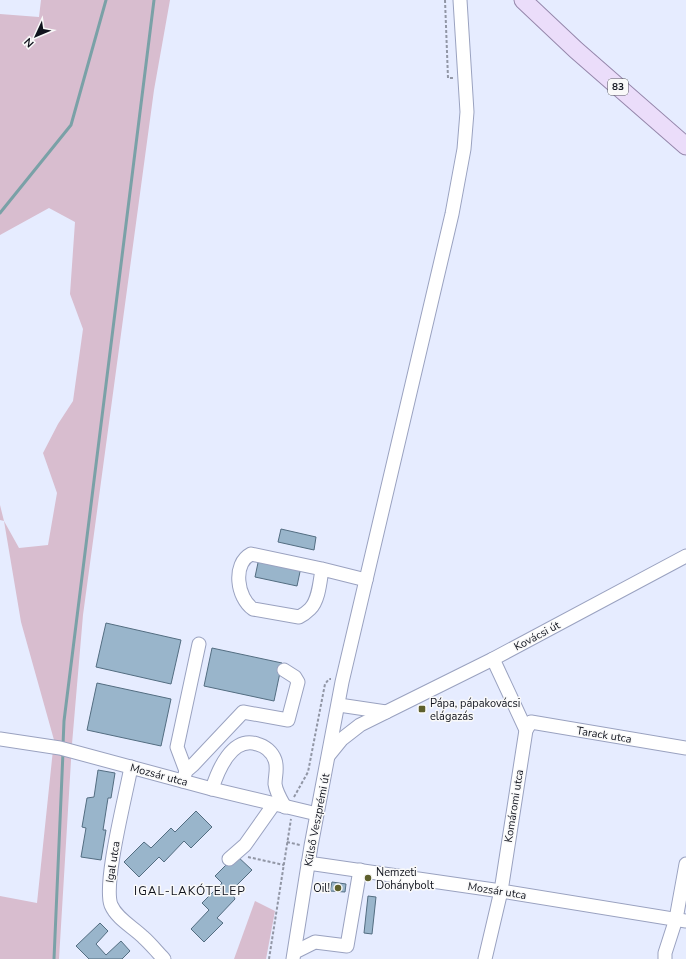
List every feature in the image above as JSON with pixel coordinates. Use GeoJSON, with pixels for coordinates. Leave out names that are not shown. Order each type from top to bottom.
{"type":"FeatureCollection","features":[{"type":"Feature","properties":{"kind":"main road","name":"83"},"geometry":{"type":"LineString","coordinates":[[523,0],[576,50],[686,146]]}},
{"type":"Feature","properties":{"kind":"street","name":"Külső Veszprémi út"},"geometry":{"type":"LineString","coordinates":[[294,956],[308,863],[338,710],[342,682],[452,214],[464,148],[467,112],[460,0]]}},
{"type":"Feature","properties":{"kind":"street"},"geometry":{"type":"LineString","coordinates":[[461,20],[466,6],[471,0]]}},
{"type":"Feature","properties":{"kind":"street"},"geometry":{"type":"LineString","coordinates":[[322,569],[313,605],[299,617],[253,609],[247,605],[241,592],[238,578],[242,562],[251,554],[322,569],[366,580]]}},
{"type":"Feature","properties":{"kind":"street","name":"Kovácsi út"},"geometry":{"type":"LineString","coordinates":[[329,755],[342,739],[360,725],[493,659],[686,556]]}},
{"type":"Feature","properties":{"kind":"street"},"geometry":{"type":"LineString","coordinates":[[184,776],[178,747],[200,644]]}},
{"type":"Feature","properties":{"kind":"street"},"geometry":{"type":"LineString","coordinates":[[493,659],[526,730]]}},
{"type":"Feature","properties":{"kind":"street"},"geometry":{"type":"LineString","coordinates":[[184,776],[243,712],[288,720],[298,682],[295,677],[284,670]]}},
{"type":"Feature","properties":{"kind":"street"},"geometry":{"type":"LineString","coordinates":[[338,710],[386,712]]}},
{"type":"Feature","properties":{"kind":"street"},"geometry":{"type":"LineString","coordinates":[[338,710],[345,723],[350,725],[360,725]]}},
{"type":"Feature","properties":{"kind":"street","name":"Tarack utca"},"geometry":{"type":"LineString","coordinates":[[526,730],[532,722],[686,748]]}},
{"type":"Feature","properties":{"kind":"street","name":"Komáromi utca"},"geometry":{"type":"LineString","coordinates":[[485,959],[501,891],[526,730]]}},
{"type":"Feature","properties":{"kind":"street","name":"Mozsár utca"},"geometry":{"type":"LineString","coordinates":[[0,739],[65,750],[131,767],[184,776],[212,789],[317,814]]}},
{"type":"Feature","properties":{"kind":"street"},"geometry":{"type":"LineString","coordinates":[[212,789],[217,774],[227,757],[239,745],[245,743],[260,744],[272,754],[276,761],[277,771],[275,785],[279,805],[245,845],[232,856]]}},
{"type":"Feature","properties":{"kind":"street","name":"Igal utca"},"geometry":{"type":"LineString","coordinates":[[131,767],[113,857],[109,887],[111,905],[119,917],[143,937],[164,959]]}},
{"type":"Feature","properties":{"kind":"street"},"geometry":{"type":"LineString","coordinates":[[261,801],[275,785]]}},
{"type":"Feature","properties":{"kind":"street","name":"Mozsár utca"},"geometry":{"type":"LineString","coordinates":[[308,863],[501,891],[681,920]]}},
{"type":"Feature","properties":{"kind":"street"},"geometry":{"type":"LineString","coordinates":[[666,959],[666,953],[681,920],[686,864]]}},
{"type":"Feature","properties":{"kind":"street"},"geometry":{"type":"LineString","coordinates":[[294,956],[315,942],[347,946],[360,870]]}},
{"type":"Feature","properties":{"kind":"path"},"geometry":{"type":"LineString","coordinates":[[445,0],[448,78],[464,79]]}},
{"type":"Feature","properties":{"kind":"path"},"geometry":{"type":"LineString","coordinates":[[232,856],[284,865]]}},
{"type":"Feature","properties":{"kind":"shaded area"},"geometry":{"type":"Polygon","coordinates":[[[41,0],[170,0],[154,90],[83,615],[72,744],[59,959],[0,959],[0,896],[37,903],[54,740],[21,622],[4,521],[19,548],[48,545],[57,493],[43,453],[58,424],[73,401],[83,329],[70,294],[75,222],[49,208],[0,235],[0,14],[39,17],[41,0]]]}},
{"type":"Feature","properties":{"kind":"shaded area"},"geometry":{"type":"Polygon","coordinates":[[[0,505],[4,521],[0,520],[0,505]]]}},
{"type":"Feature","properties":{"kind":"shaded area"},"geometry":{"type":"Polygon","coordinates":[[[255,901],[275,911],[266,959],[234,959],[255,901]]]}},
{"type":"Feature","properties":{"kind":"building"},"geometry":{"type":"Polygon","coordinates":[[[281,529],[316,537],[314,550],[278,542],[281,529]]]}},
{"type":"Feature","properties":{"kind":"building"},"geometry":{"type":"Polygon","coordinates":[[[259,558],[301,567],[297,586],[255,577],[259,558]]]}},
{"type":"Feature","properties":{"kind":"building"},"geometry":{"type":"Polygon","coordinates":[[[106,623],[181,640],[171,684],[96,667],[106,623]]]}},
{"type":"Feature","properties":{"kind":"building"},"geometry":{"type":"Polygon","coordinates":[[[212,648],[282,663],[274,701],[204,686],[212,648]]]}},
{"type":"Feature","properties":{"kind":"building"},"geometry":{"type":"Polygon","coordinates":[[[97,683],[171,699],[161,746],[87,730],[97,683]]]}},
{"type":"Feature","properties":{"kind":"building"},"geometry":{"type":"Polygon","coordinates":[[[98,770],[115,773],[111,798],[108,798],[103,830],[106,830],[101,860],[81,857],[86,828],[82,827],[87,798],[94,797],[98,770]]]}},
{"type":"Feature","properties":{"kind":"building"},"geometry":{"type":"Polygon","coordinates":[[[196,811],[212,827],[191,848],[184,841],[164,862],[159,857],[139,877],[124,862],[144,842],[151,848],[171,828],[175,832],[196,811]]]}},
{"type":"Feature","properties":{"kind":"building"},"geometry":{"type":"Polygon","coordinates":[[[236,855],[252,870],[231,891],[235,899],[217,918],[223,923],[204,942],[191,929],[209,910],[202,903],[222,883],[215,876],[236,855]]]}},
{"type":"Feature","properties":{"kind":"building","name":"Oil!"},"geometry":{"type":"Polygon","coordinates":[[[332,882],[346,884],[345,892],[330,891],[332,882]]]}},
{"type":"Feature","properties":{"kind":"building"},"geometry":{"type":"Polygon","coordinates":[[[368,896],[376,897],[372,934],[364,933],[368,896]]]}},
{"type":"Feature","properties":{"kind":"building"},"geometry":{"type":"Polygon","coordinates":[[[100,923],[108,931],[96,944],[106,955],[121,941],[130,951],[122,959],[89,959],[76,946],[100,923]]]}},
{"type":"Feature","properties":{"kind":"waterway"},"geometry":{"type":"LineString","coordinates":[[0,213],[71,125],[106,0]]}},
{"type":"Feature","properties":{"kind":"waterway"},"geometry":{"type":"LineString","coordinates":[[63,745],[64,721],[154,0]]}},
{"type":"Feature","properties":{"kind":"waterway"},"geometry":{"type":"LineString","coordinates":[[54,959],[63,752]]}},
{"type":"Feature","properties":{"kind":"place","name":"Pápa, pápakovácsi elágazás"},"geometry":{"type":"Point","coordinates":[422,709]}},
{"type":"Feature","properties":{"kind":"place","name":"Nemzeti Dohánybolt"},"geometry":{"type":"Point","coordinates":[368,878]}},
{"type":"Feature","properties":{"kind":"place","name":"Oil!"},"geometry":{"type":"Point","coordinates":[338,888]}},
{"type":"Feature","properties":{"kind":"district","name":"IGAL-LAKÓTELEP"},"geometry":{"type":"Point","coordinates":[190,891]}}]}
